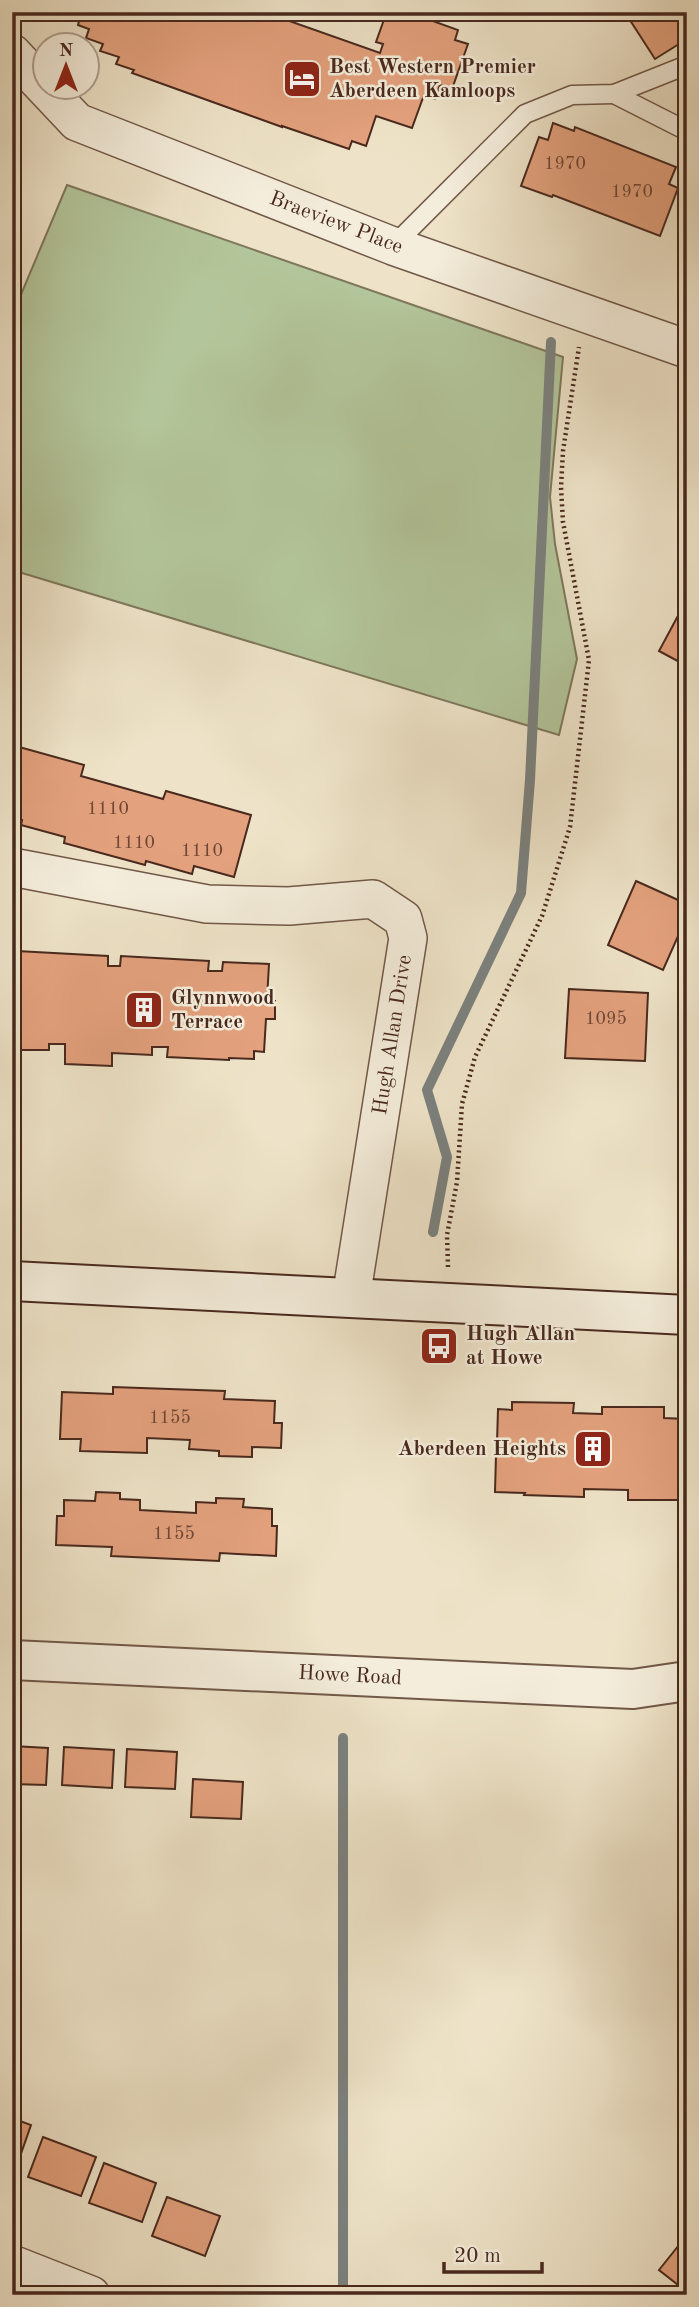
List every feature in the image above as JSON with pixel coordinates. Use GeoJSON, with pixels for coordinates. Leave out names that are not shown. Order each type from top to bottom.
{"type":"FeatureCollection","features":[{"type":"Feature","properties":{"kind":"main road"},"geometry":{"type":"LineString","coordinates":[[12,1281],[687,1315]]}},
{"type":"Feature","properties":{"kind":"main road","name":"Howe Road"},"geometry":{"type":"LineString","coordinates":[[12,1660],[633,1689],[687,1681]]}},
{"type":"Feature","properties":{"kind":"street","name":"Braeview Place"},"geometry":{"type":"LineString","coordinates":[[12,53],[77,122],[393,246],[687,349]]}},
{"type":"Feature","properties":{"kind":"street","name":"Hugh Allan Drive"},"geometry":{"type":"LineString","coordinates":[[12,867],[207,904],[289,906],[373,899],[403,919],[408,938],[351,1298]]}},
{"type":"Feature","properties":{"kind":"street"},"geometry":{"type":"LineString","coordinates":[[12,2264],[91,2295]]}},
{"type":"Feature","properties":{"kind":"lane"},"geometry":{"type":"LineString","coordinates":[[393,246],[525,114],[572,95],[614,94],[687,65]]}},
{"type":"Feature","properties":{"kind":"lane"},"geometry":{"type":"LineString","coordinates":[[614,94],[687,131]]}},
{"type":"Feature","properties":{"kind":"path"},"geometry":{"type":"LineString","coordinates":[[447,1303],[447,1236],[457,1182],[462,1104],[475,1057],[542,916],[570,827],[589,660],[563,522],[561,487],[563,451],[583,314]]}},
{"type":"Feature","properties":{"kind":"green space"},"geometry":{"type":"Polygon","coordinates":[[[67,185],[563,357],[550,497],[555,544],[577,659],[559,735],[12,570],[12,316],[67,185]]]}},
{"type":"Feature","properties":{"kind":"building","name":"Best Western Premier Aberdeen Kamloops"},"geometry":{"type":"Polygon","coordinates":[[[74,12],[264,12],[380,53],[383,44],[376,42],[386,14],[399,18],[402,12],[408,12],[458,30],[455,40],[468,44],[452,89],[440,85],[435,99],[424,95],[412,128],[376,116],[366,146],[352,141],[349,149],[132,73],[134,70],[116,64],[119,57],[102,52],[102,32],[88,32],[89,29],[78,25],[79,21],[72,18],[74,12]]]}},
{"type":"Feature","properties":{"kind":"building"},"geometry":{"type":"Polygon","coordinates":[[[687,12],[687,39],[655,59],[626,14],[687,12]]]}},
{"type":"Feature","properties":{"kind":"building"},"geometry":{"type":"Polygon","coordinates":[[[553,123],[574,131],[575,127],[676,167],[669,184],[678,188],[660,236],[553,195],[552,197],[521,186],[539,137],[548,140],[553,123]]]}},
{"type":"Feature","properties":{"kind":"building"},"geometry":{"type":"Polygon","coordinates":[[[687,599],[687,666],[659,651],[687,599]]]}},
{"type":"Feature","properties":{"kind":"building"},"geometry":{"type":"Polygon","coordinates":[[[12,745],[84,765],[81,776],[163,799],[166,791],[251,815],[234,877],[194,866],[192,874],[146,861],[145,865],[64,843],[65,837],[21,825],[22,820],[12,817],[12,745]]]}},
{"type":"Feature","properties":{"kind":"building"},"geometry":{"type":"Polygon","coordinates":[[[636,881],[687,904],[687,916],[663,970],[608,945],[636,881]]]}},
{"type":"Feature","properties":{"kind":"building","name":"Glynnwood Terrace"},"geometry":{"type":"Polygon","coordinates":[[[17,951],[108,956],[108,966],[120,966],[121,956],[209,961],[208,971],[222,971],[223,962],[269,964],[267,1000],[275,1001],[275,1019],[266,1019],[264,1052],[254,1051],[254,1059],[229,1060],[167,1057],[168,1047],[152,1047],[152,1055],[112,1053],[112,1066],[65,1064],[65,1044],[49,1044],[49,1050],[12,1050],[12,962],[17,962],[17,951]]]}},
{"type":"Feature","properties":{"kind":"building"},"geometry":{"type":"Polygon","coordinates":[[[569,989],[648,993],[645,1061],[565,1058],[569,989]]]}},
{"type":"Feature","properties":{"kind":"building"},"geometry":{"type":"Polygon","coordinates":[[[113,1387],[225,1391],[224,1399],[275,1401],[274,1423],[282,1423],[281,1448],[252,1447],[252,1457],[219,1456],[219,1451],[189,1449],[190,1440],[147,1438],[147,1453],[80,1451],[81,1439],[60,1439],[62,1392],[113,1394],[113,1387]]]}},
{"type":"Feature","properties":{"kind":"building","name":"Aberdeen Heights"},"geometry":{"type":"Polygon","coordinates":[[[512,1402],[574,1403],[573,1413],[602,1414],[602,1407],[664,1407],[664,1418],[687,1419],[687,1500],[628,1500],[628,1490],[584,1489],[584,1497],[495,1492],[496,1455],[500,1455],[500,1444],[497,1443],[498,1409],[512,1410],[512,1402]]]}},
{"type":"Feature","properties":{"kind":"building"},"geometry":{"type":"Polygon","coordinates":[[[96,1492],[120,1493],[120,1499],[140,1500],[140,1510],[196,1513],[196,1502],[216,1503],[216,1498],[244,1499],[243,1507],[272,1509],[272,1526],[277,1526],[276,1556],[220,1553],[219,1561],[111,1556],[112,1547],[56,1545],[57,1516],[64,1516],[64,1500],[95,1501],[96,1492]]]}},
{"type":"Feature","properties":{"kind":"building"},"geometry":{"type":"Polygon","coordinates":[[[12,1746],[48,1748],[46,1785],[12,1784],[12,1746]]]}},
{"type":"Feature","properties":{"kind":"building"},"geometry":{"type":"Polygon","coordinates":[[[64,1747],[114,1750],[112,1788],[62,1785],[64,1747]]]}},
{"type":"Feature","properties":{"kind":"building"},"geometry":{"type":"Polygon","coordinates":[[[127,1749],[177,1752],[175,1789],[125,1787],[127,1749]]]}},
{"type":"Feature","properties":{"kind":"building"},"geometry":{"type":"Polygon","coordinates":[[[193,1779],[243,1782],[241,1819],[191,1817],[193,1779]]]}},
{"type":"Feature","properties":{"kind":"building"},"geometry":{"type":"Polygon","coordinates":[[[12,2118],[31,2125],[17,2165],[12,2164],[12,2118]]]}},
{"type":"Feature","properties":{"kind":"building"},"geometry":{"type":"Polygon","coordinates":[[[43,2137],[96,2157],[81,2196],[28,2177],[43,2137]]]}},
{"type":"Feature","properties":{"kind":"building"},"geometry":{"type":"Polygon","coordinates":[[[104,2163],[156,2183],[142,2222],[89,2203],[104,2163]]]}},
{"type":"Feature","properties":{"kind":"building"},"geometry":{"type":"Polygon","coordinates":[[[167,2197],[220,2216],[205,2256],[152,2236],[167,2197]]]}},
{"type":"Feature","properties":{"kind":"building"},"geometry":{"type":"Polygon","coordinates":[[[687,2235],[687,2292],[659,2270],[687,2235]]]}},
{"type":"Feature","properties":{"kind":"waterway"},"geometry":{"type":"LineString","coordinates":[[433,1232],[447,1157],[427,1090],[521,893],[530,780],[551,342]]}},
{"type":"Feature","properties":{"kind":"waterway"},"geometry":{"type":"LineString","coordinates":[[343,1738],[343,2295]]}},
{"type":"Feature","properties":{"kind":"place","name":"Best Western Premier Aberdeen Kamloops"},"geometry":{"type":"Point","coordinates":[302,79]}},
{"type":"Feature","properties":{"kind":"place","name":"Glynnwood Terrace"},"geometry":{"type":"Point","coordinates":[144,1010]}},
{"type":"Feature","properties":{"kind":"place","name":"Hugh Allan at Howe"},"geometry":{"type":"Point","coordinates":[439,1346]}},
{"type":"Feature","properties":{"kind":"place","name":"Aberdeen Heights"},"geometry":{"type":"Point","coordinates":[593,1449]}}]}
